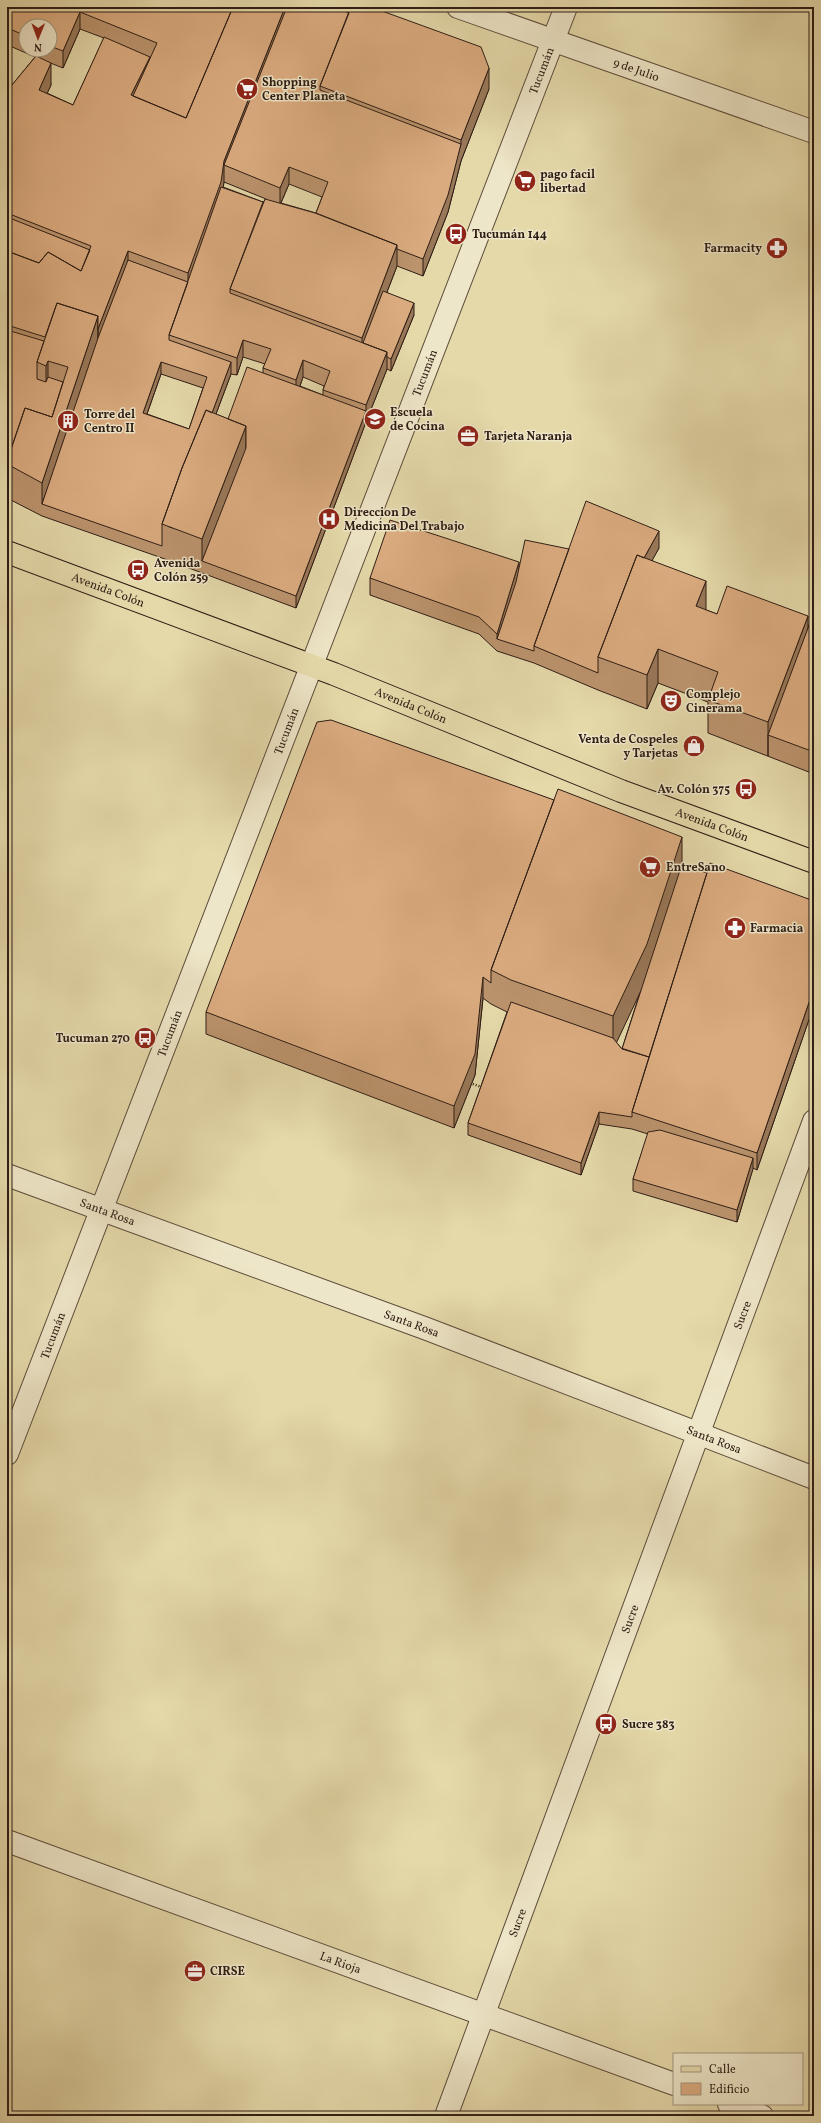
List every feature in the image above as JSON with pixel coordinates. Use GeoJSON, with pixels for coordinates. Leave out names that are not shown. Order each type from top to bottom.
{"type":"FeatureCollection","features":[{"type":"Feature","properties":{"kind":"main road","name":"Avenida Colón"},"geometry":{"type":"LineString","coordinates":[[7,552],[312,666],[621,791],[814,862]]}},
{"type":"Feature","properties":{"kind":"street","name":"9 de Julio"},"geometry":{"type":"LineString","coordinates":[[458,7],[814,132]]}},
{"type":"Feature","properties":{"kind":"street","name":"Tucumán"},"geometry":{"type":"LineString","coordinates":[[7,1454],[566,7]]}},
{"type":"Feature","properties":{"kind":"street","name":"Sucre"},"geometry":{"type":"LineString","coordinates":[[446,2116],[700,1433],[814,1121]]}},
{"type":"Feature","properties":{"kind":"street","name":"Santa Rosa"},"geometry":{"type":"LineString","coordinates":[[7,1175],[427,1329],[814,1478]]}},
{"type":"Feature","properties":{"kind":"street","name":"La Rioja"},"geometry":{"type":"LineString","coordinates":[[7,1841],[673,2084]]}},
{"type":"Feature","properties":{"kind":"street"},"geometry":{"type":"LineString","coordinates":[[732,2105],[762,2116]]}},
{"type":"Feature","properties":{"kind":"path"},"geometry":{"type":"LineString","coordinates":[[468,1082],[489,1089]]}},
{"type":"Feature","properties":{"kind":"building"},"geometry":{"type":"Polygon","coordinates":[[[7,7],[233,7],[186,118],[133,96],[157,43],[80,12],[63,51],[58,49],[58,18],[18,18],[18,32],[10,29],[7,36],[7,7]]]}},
{"type":"Feature","properties":{"kind":"building"},"geometry":{"type":"Polygon","coordinates":[[[233,7],[285,7],[224,161],[221,182],[188,273],[128,251],[98,329],[98,316],[57,303],[45,337],[7,325],[7,251],[39,263],[48,252],[81,271],[91,246],[7,213],[7,91],[34,58],[40,58],[51,63],[39,90],[73,105],[104,37],[150,57],[131,95],[186,118],[233,7]]]}},
{"type":"Feature","properties":{"kind":"building"},"geometry":{"type":"Polygon","coordinates":[[[287,7],[334,7],[349,13],[320,86],[320,90],[461,144],[448,195],[423,259],[397,249],[397,245],[316,213],[328,182],[289,167],[280,188],[224,165],[287,7]]]}},
{"type":"Feature","properties":{"kind":"building"},"geometry":{"type":"Polygon","coordinates":[[[356,7],[371,7],[481,47],[489,68],[461,140],[320,86],[350,9],[356,7]]]}},
{"type":"Feature","properties":{"kind":"building"},"geometry":{"type":"Polygon","coordinates":[[[221,187],[263,202],[230,289],[230,293],[387,352],[366,405],[323,390],[330,371],[303,360],[296,380],[263,368],[271,349],[243,340],[237,358],[169,335],[221,187]]]}},
{"type":"Feature","properties":{"kind":"building"},"geometry":{"type":"Polygon","coordinates":[[[265,199],[315,213],[397,245],[362,338],[230,289],[265,199]]]}},
{"type":"Feature","properties":{"kind":"building"},"geometry":{"type":"Polygon","coordinates":[[[7,217],[90,250],[81,271],[48,252],[39,263],[7,251],[7,217]]]}},
{"type":"Feature","properties":{"kind":"building"},"geometry":{"type":"Polygon","coordinates":[[[128,260],[188,282],[169,335],[169,340],[231,362],[212,413],[206,410],[182,468],[162,524],[162,546],[42,504],[98,338],[128,260]],[[161,362],[143,413],[189,429],[207,377],[161,362]]]}},
{"type":"Feature","properties":{"kind":"building"},"geometry":{"type":"Polygon","coordinates":[[[383,291],[414,303],[391,359],[387,357],[387,352],[363,343],[383,291]]]}},
{"type":"Feature","properties":{"kind":"building"},"geometry":{"type":"Polygon","coordinates":[[[57,303],[98,316],[42,483],[7,464],[7,461],[25,408],[52,417],[68,367],[48,361],[46,366],[37,362],[57,303]]]}},
{"type":"Feature","properties":{"kind":"building"},"geometry":{"type":"Polygon","coordinates":[[[7,330],[44,341],[37,362],[37,379],[46,382],[48,377],[63,382],[52,417],[25,408],[7,461],[7,330]]]}},
{"type":"Feature","properties":{"kind":"building"},"geometry":{"type":"Polygon","coordinates":[[[247,367],[366,411],[296,596],[202,561],[246,448],[246,426],[228,419],[247,367]]]}},
{"type":"Feature","properties":{"kind":"building"},"geometry":{"type":"Polygon","coordinates":[[[206,410],[246,426],[202,539],[162,524],[182,468],[206,410]]]}},
{"type":"Feature","properties":{"kind":"building"},"geometry":{"type":"Polygon","coordinates":[[[586,501],[659,531],[644,558],[637,555],[598,657],[598,673],[534,646],[586,501]]]}},
{"type":"Feature","properties":{"kind":"building"},"geometry":{"type":"Polygon","coordinates":[[[390,520],[519,562],[497,634],[479,617],[370,578],[390,520]]]}},
{"type":"Feature","properties":{"kind":"building"},"geometry":{"type":"Polygon","coordinates":[[[525,540],[569,549],[534,646],[534,651],[497,639],[516,582],[525,540]]]}},
{"type":"Feature","properties":{"kind":"building"},"geometry":{"type":"Polygon","coordinates":[[[637,555],[706,581],[696,606],[717,614],[727,586],[808,616],[768,722],[708,700],[718,672],[658,649],[647,675],[598,657],[637,555]]]}},
{"type":"Feature","properties":{"kind":"building"},"geometry":{"type":"Polygon","coordinates":[[[7,611],[11,613],[7,624],[7,611]]]}},
{"type":"Feature","properties":{"kind":"building"},"geometry":{"type":"Polygon","coordinates":[[[814,612],[814,752],[768,735],[814,612]]]}},
{"type":"Feature","properties":{"kind":"building"},"geometry":{"type":"Polygon","coordinates":[[[331,720],[554,800],[491,970],[491,983],[483,977],[475,1054],[454,1106],[206,1012],[317,722],[331,720]]]}},
{"type":"Feature","properties":{"kind":"building"},"geometry":{"type":"Polygon","coordinates":[[[558,789],[682,837],[647,944],[613,1016],[511,980],[491,970],[558,789]]]}},
{"type":"Feature","properties":{"kind":"building"},"geometry":{"type":"Polygon","coordinates":[[[710,863],[814,901],[814,988],[757,1153],[632,1112],[710,863]]]}},
{"type":"Feature","properties":{"kind":"building"},"geometry":{"type":"Polygon","coordinates":[[[682,864],[707,873],[649,1057],[622,1049],[682,864]]]}},
{"type":"Feature","properties":{"kind":"building"},"geometry":{"type":"Polygon","coordinates":[[[511,1002],[613,1038],[621,1048],[649,1057],[632,1112],[632,1117],[599,1112],[581,1163],[468,1123],[511,1002]]]}},
{"type":"Feature","properties":{"kind":"building"},"geometry":{"type":"Polygon","coordinates":[[[660,1130],[753,1158],[737,1210],[633,1179],[648,1132],[660,1130]]]}},
{"type":"Feature","properties":{"kind":"place","name":"Shopping Center Planeta"},"geometry":{"type":"Point","coordinates":[247,89]}},
{"type":"Feature","properties":{"kind":"place","name":"pago facil libertad"},"geometry":{"type":"Point","coordinates":[525,181]}},
{"type":"Feature","properties":{"kind":"place","name":"Tucumán 144"},"geometry":{"type":"Point","coordinates":[456,234]}},
{"type":"Feature","properties":{"kind":"place","name":"Farmacity"},"geometry":{"type":"Point","coordinates":[777,248]}},
{"type":"Feature","properties":{"kind":"place","name":"Escuela de Cocina"},"geometry":{"type":"Point","coordinates":[375,419]}},
{"type":"Feature","properties":{"kind":"place","name":"Torre del Centro II"},"geometry":{"type":"Point","coordinates":[68,421]}},
{"type":"Feature","properties":{"kind":"place","name":"Tarjeta Naranja"},"geometry":{"type":"Point","coordinates":[468,436]}},
{"type":"Feature","properties":{"kind":"place","name":"Direccion De Medicina Del Trabajo"},"geometry":{"type":"Point","coordinates":[329,519]}},
{"type":"Feature","properties":{"kind":"place","name":"Avenida Colón 259"},"geometry":{"type":"Point","coordinates":[138,570]}},
{"type":"Feature","properties":{"kind":"place","name":"Complejo Cinerama"},"geometry":{"type":"Point","coordinates":[671,701]}},
{"type":"Feature","properties":{"kind":"place","name":"Venta de Cospeles y Tarjetas"},"geometry":{"type":"Point","coordinates":[694,746]}},
{"type":"Feature","properties":{"kind":"place","name":"Av. Colón 375"},"geometry":{"type":"Point","coordinates":[746,789]}},
{"type":"Feature","properties":{"kind":"place","name":"EntreSano"},"geometry":{"type":"Point","coordinates":[650,867]}},
{"type":"Feature","properties":{"kind":"place","name":"Farmacia"},"geometry":{"type":"Point","coordinates":[735,928]}},
{"type":"Feature","properties":{"kind":"place","name":"Tucuman 270"},"geometry":{"type":"Point","coordinates":[145,1038]}},
{"type":"Feature","properties":{"kind":"place","name":"Sucre 383"},"geometry":{"type":"Point","coordinates":[606,1724]}},
{"type":"Feature","properties":{"kind":"place","name":"CIRSE"},"geometry":{"type":"Point","coordinates":[195,1971]}}]}
